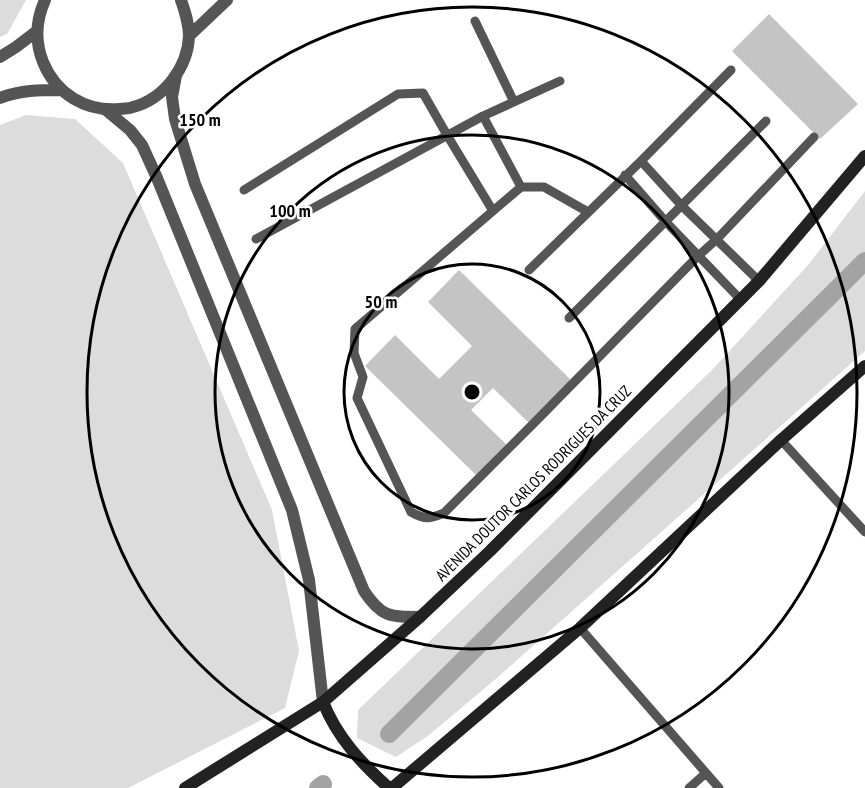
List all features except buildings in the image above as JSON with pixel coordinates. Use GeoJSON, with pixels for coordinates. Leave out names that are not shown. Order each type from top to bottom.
{"type":"FeatureCollection","features":[{"type":"Feature","properties":{"kind":"main road","name":"AVENIDA DOUTOR CARLOS RODRIGUES DA CRUZ"},"geometry":{"type":"LineString","coordinates":[[190,786],[323,702],[490,551],[759,280],[865,156]]}},
{"type":"Feature","properties":{"kind":"main road"},"geometry":{"type":"LineString","coordinates":[[323,702],[354,754],[390,788],[580,628],[781,440],[865,366]]}},
{"type":"Feature","properties":{"kind":"street"},"geometry":{"type":"LineString","coordinates":[[45,0],[40,11],[37,31],[39,52],[48,73],[62,90],[82,104],[106,110],[133,108],[158,95],[176,76]]}},
{"type":"Feature","properties":{"kind":"street"},"geometry":{"type":"LineString","coordinates":[[181,0],[187,15],[189,36],[172,97],[175,119],[195,184],[364,591],[374,606],[384,613],[396,617],[420,616]]}},
{"type":"Feature","properties":{"kind":"street"},"geometry":{"type":"LineString","coordinates":[[189,36],[227,0]]}},
{"type":"Feature","properties":{"kind":"street"},"geometry":{"type":"LineString","coordinates":[[0,57],[37,31]]}},
{"type":"Feature","properties":{"kind":"street"},"geometry":{"type":"LineString","coordinates":[[0,98],[18,92],[62,90]]}},
{"type":"Feature","properties":{"kind":"street"},"geometry":{"type":"LineString","coordinates":[[106,110],[130,130],[142,146],[157,178],[292,510],[309,580],[323,702]]}},
{"type":"Feature","properties":{"kind":"lane"},"geometry":{"type":"LineString","coordinates":[[475,21],[514,102]]}},
{"type":"Feature","properties":{"kind":"lane"},"geometry":{"type":"LineString","coordinates":[[529,270],[731,70]]}},
{"type":"Feature","properties":{"kind":"lane"},"geometry":{"type":"LineString","coordinates":[[256,239],[483,116],[560,81]]}},
{"type":"Feature","properties":{"kind":"lane"},"geometry":{"type":"LineString","coordinates":[[244,190],[398,94],[423,93],[493,211]]}},
{"type":"Feature","properties":{"kind":"lane"},"geometry":{"type":"LineString","coordinates":[[483,116],[521,187]]}},
{"type":"Feature","properties":{"kind":"lane"},"geometry":{"type":"LineString","coordinates":[[569,318],[766,121]]}},
{"type":"Feature","properties":{"kind":"lane"},"geometry":{"type":"LineString","coordinates":[[588,212],[544,187],[521,187],[355,329],[354,353],[363,377],[357,398],[411,512],[421,518],[431,518],[444,513],[717,239],[814,137]]}},
{"type":"Feature","properties":{"kind":"lane"},"geometry":{"type":"LineString","coordinates":[[640,161],[682,206],[759,280]]}},
{"type":"Feature","properties":{"kind":"lane"},"geometry":{"type":"LineString","coordinates":[[625,175],[666,222],[740,299]]}},
{"type":"Feature","properties":{"kind":"lane"},"geometry":{"type":"LineString","coordinates":[[781,440],[865,532]]}},
{"type":"Feature","properties":{"kind":"lane"},"geometry":{"type":"LineString","coordinates":[[580,628],[719,788]]}},
{"type":"Feature","properties":{"kind":"lane"},"geometry":{"type":"LineString","coordinates":[[689,788],[706,773]]}},
{"type":"Feature","properties":{"kind":"shaded area"},"geometry":{"type":"Polygon","coordinates":[[[0,0],[26,0],[7,34],[0,37],[0,0]]]}},
{"type":"Feature","properties":{"kind":"shaded area"},"geometry":{"type":"Polygon","coordinates":[[[26,115],[75,119],[123,163],[272,510],[299,651],[285,708],[128,788],[0,788],[0,125],[26,115]]]}},
{"type":"Feature","properties":{"kind":"shaded area"},"geometry":{"type":"Polygon","coordinates":[[[865,191],[865,351],[498,677],[429,735],[396,757],[357,738],[358,710],[712,370],[809,264],[865,191]]]}},
{"type":"Feature","properties":{"kind":"waterway"},"geometry":{"type":"LineString","coordinates":[[389,734],[865,261]]}},
{"type":"Feature","properties":{"kind":"waterway"},"geometry":{"type":"LineString","coordinates":[[318,788],[323,784]]}}]}
